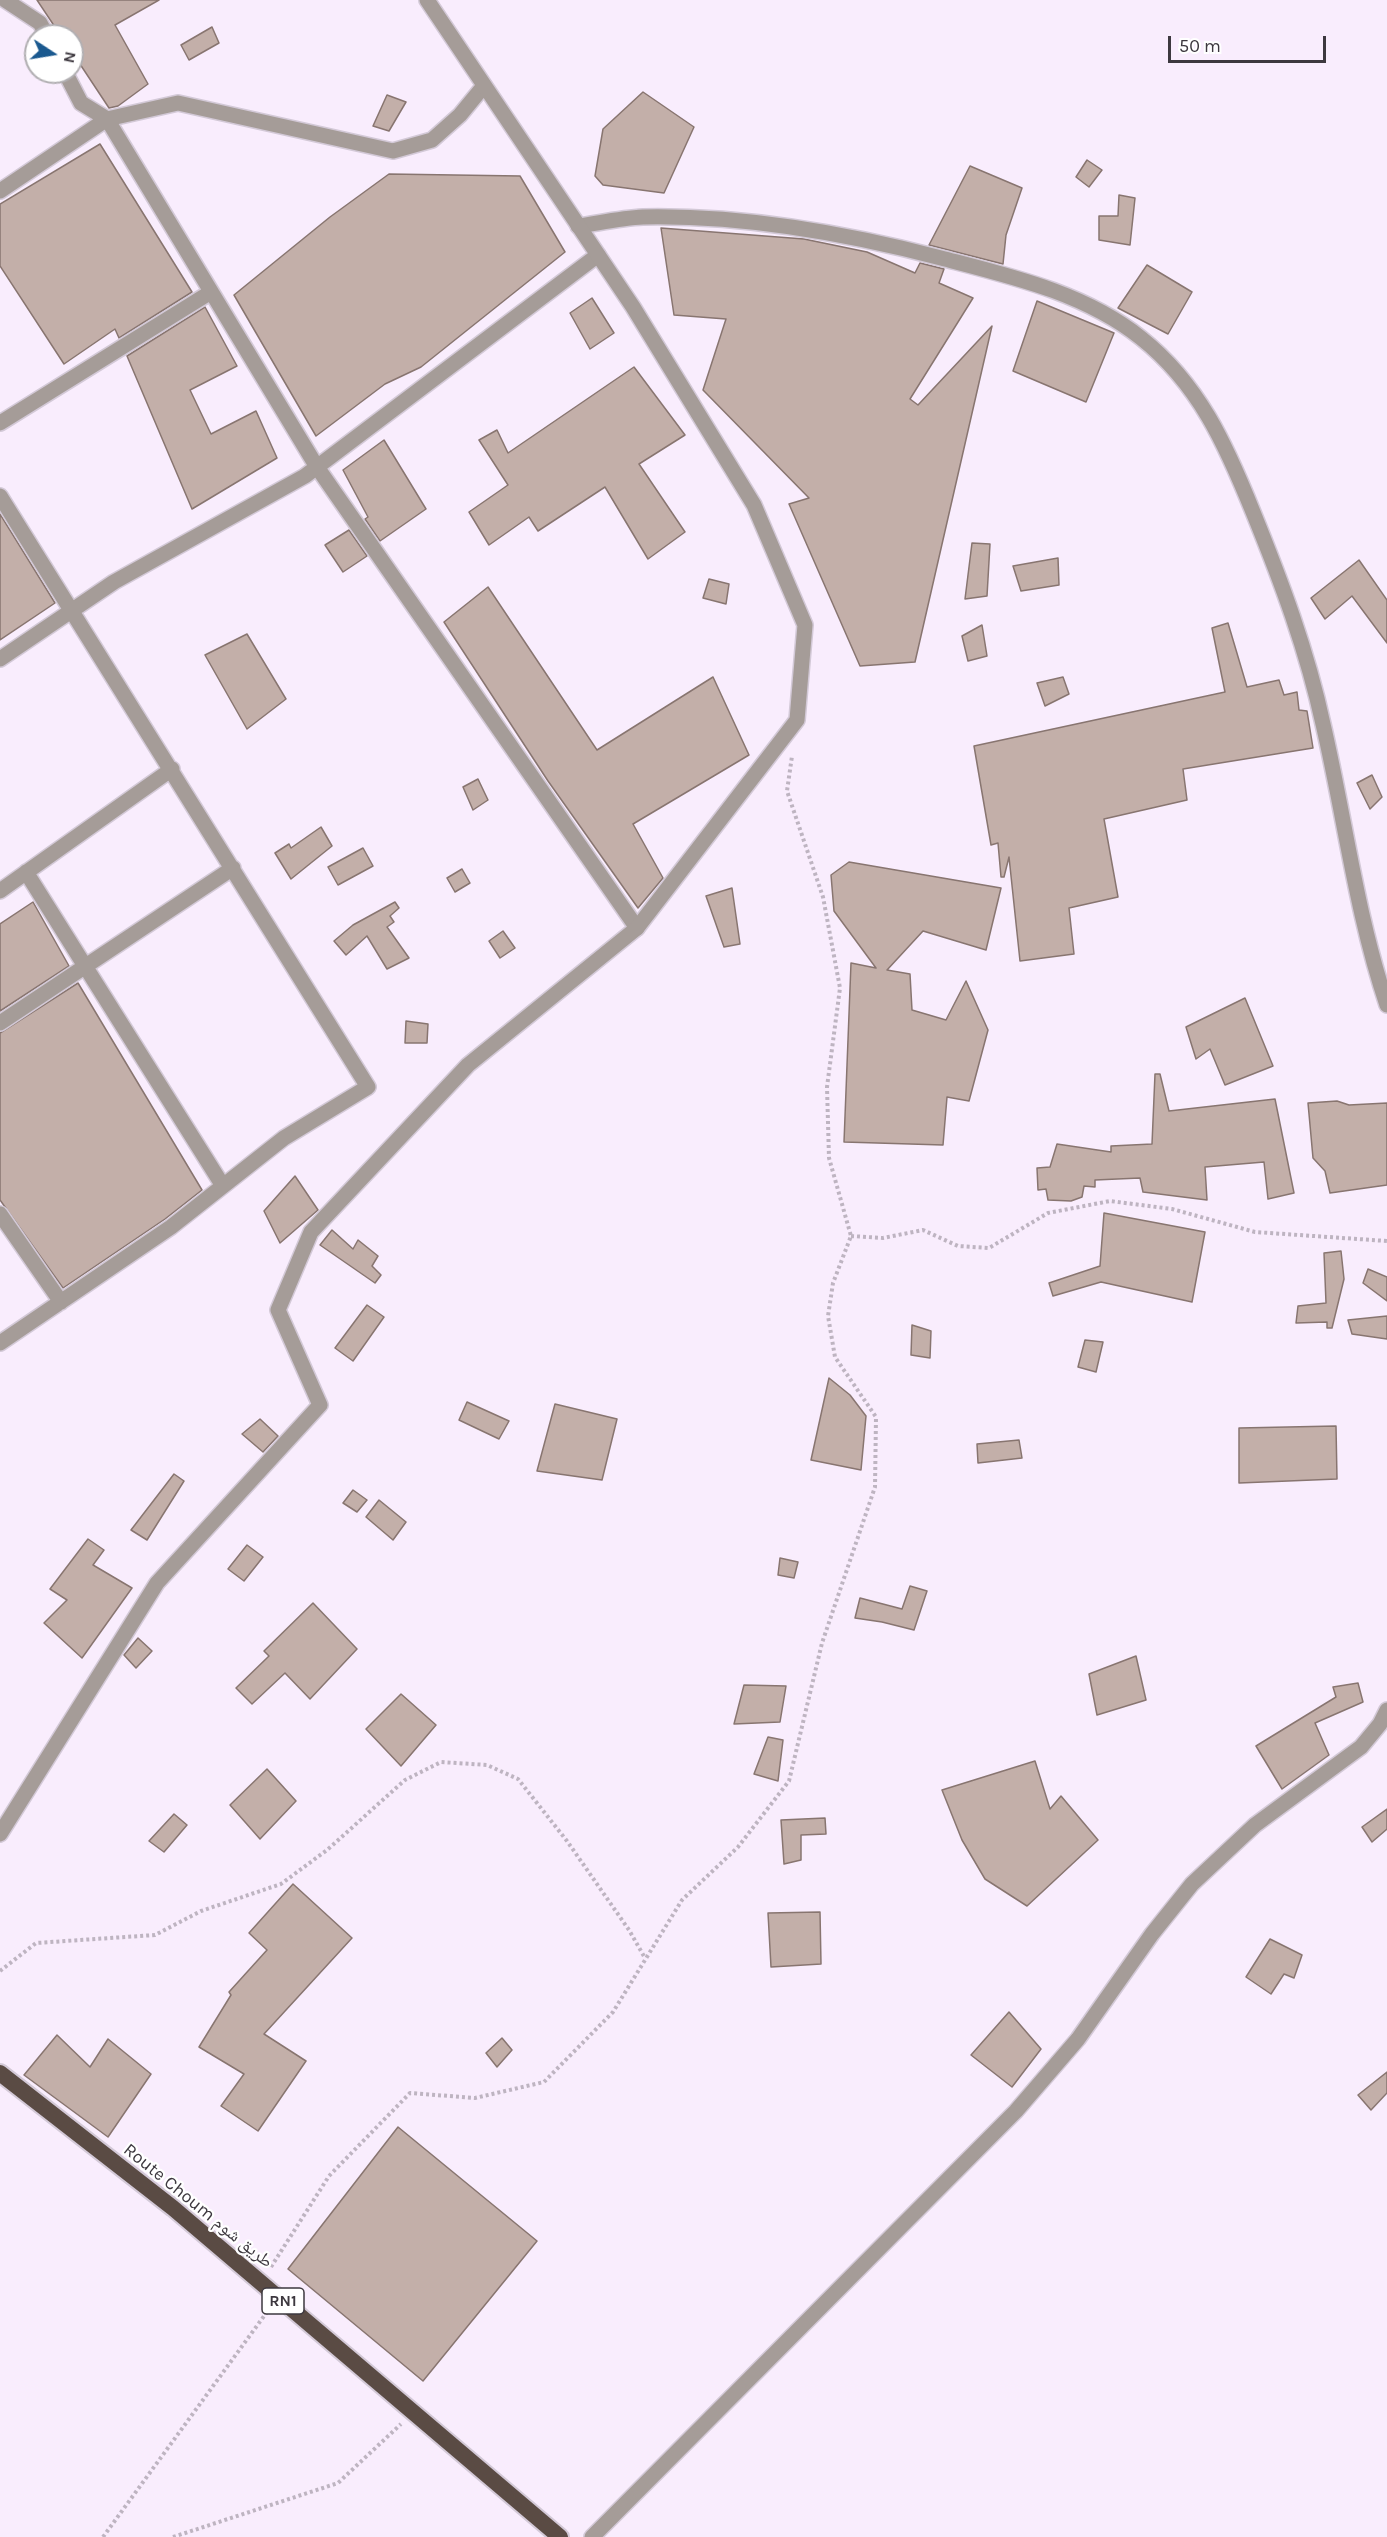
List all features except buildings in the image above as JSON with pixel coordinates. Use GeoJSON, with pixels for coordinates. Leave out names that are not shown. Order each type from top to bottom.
{"type":"FeatureCollection","features":[{"type":"Feature","properties":{"kind":"highway","name":"Route Choum طريق شوم"},"geometry":{"type":"LineString","coordinates":[[0,2073],[172,2208],[560,2537]]}},
{"type":"Feature","properties":{"kind":"street"},"geometry":{"type":"LineString","coordinates":[[5,0],[40,24]]}},
{"type":"Feature","properties":{"kind":"street"},"geometry":{"type":"LineString","coordinates":[[0,1834],[157,1583],[320,1405],[278,1310],[311,1233],[468,1065],[637,928],[797,720],[805,625],[754,505],[633,307],[483,87],[427,0]]}},
{"type":"Feature","properties":{"kind":"street"},"geometry":{"type":"LineString","coordinates":[[71,84],[81,103],[107,119],[317,467],[637,928]]}},
{"type":"Feature","properties":{"kind":"street"},"geometry":{"type":"LineString","coordinates":[[0,191],[107,119],[178,103],[393,150],[432,140],[460,115],[483,87]]}},
{"type":"Feature","properties":{"kind":"street"},"geometry":{"type":"LineString","coordinates":[[578,226],[640,217],[731,222],[852,237],[911,250],[1058,292],[1087,304],[1114,319],[1162,356],[1202,404],[1218,430],[1281,581],[1297,628],[1324,725],[1356,892],[1387,1005]]}},
{"type":"Feature","properties":{"kind":"street"},"geometry":{"type":"LineString","coordinates":[[0,659],[114,582],[317,467],[598,255]]}},
{"type":"Feature","properties":{"kind":"street"},"geometry":{"type":"LineString","coordinates":[[0,423],[211,292]]}},
{"type":"Feature","properties":{"kind":"street"},"geometry":{"type":"LineString","coordinates":[[0,496],[368,1087],[284,1138],[171,1227],[0,1343]]}},
{"type":"Feature","properties":{"kind":"street"},"geometry":{"type":"LineString","coordinates":[[0,891],[172,769]]}},
{"type":"Feature","properties":{"kind":"street"},"geometry":{"type":"LineString","coordinates":[[0,1023],[233,868]]}},
{"type":"Feature","properties":{"kind":"street"},"geometry":{"type":"LineString","coordinates":[[26,872],[223,1186]]}},
{"type":"Feature","properties":{"kind":"street"},"geometry":{"type":"LineString","coordinates":[[0,1214],[61,1302]]}},
{"type":"Feature","properties":{"kind":"street"},"geometry":{"type":"LineString","coordinates":[[592,2537],[1016,2111],[1078,2039],[1152,1934],[1192,1884],[1255,1825],[1361,1747],[1380,1724],[1387,1710]]}},
{"type":"Feature","properties":{"kind":"path"},"geometry":{"type":"LineString","coordinates":[[259,2281],[281,2254],[329,2176],[410,2093],[475,2098],[544,2082],[613,2013],[682,1900],[738,1847],[789,1781],[822,1643],[875,1487],[876,1417],[835,1357],[828,1316],[833,1282],[851,1236],[829,1158],[827,1087],[840,988],[823,897],[787,791],[793,750]]}},
{"type":"Feature","properties":{"kind":"path"},"geometry":{"type":"LineString","coordinates":[[851,1236],[883,1238],[924,1230],[958,1246],[989,1248],[1048,1213],[1110,1201],[1172,1209],[1254,1232],[1387,1241]]}},
{"type":"Feature","properties":{"kind":"path"},"geometry":{"type":"LineString","coordinates":[[0,1971],[36,1942],[155,1935],[201,1911],[281,1884],[327,1850],[405,1780],[441,1762],[487,1765],[518,1779],[567,1841],[645,1958]]}},
{"type":"Feature","properties":{"kind":"path"},"geometry":{"type":"LineString","coordinates":[[103,2537],[278,2296]]}},
{"type":"Feature","properties":{"kind":"path"},"geometry":{"type":"LineString","coordinates":[[173,2537],[338,2483],[413,2413]]}}]}
